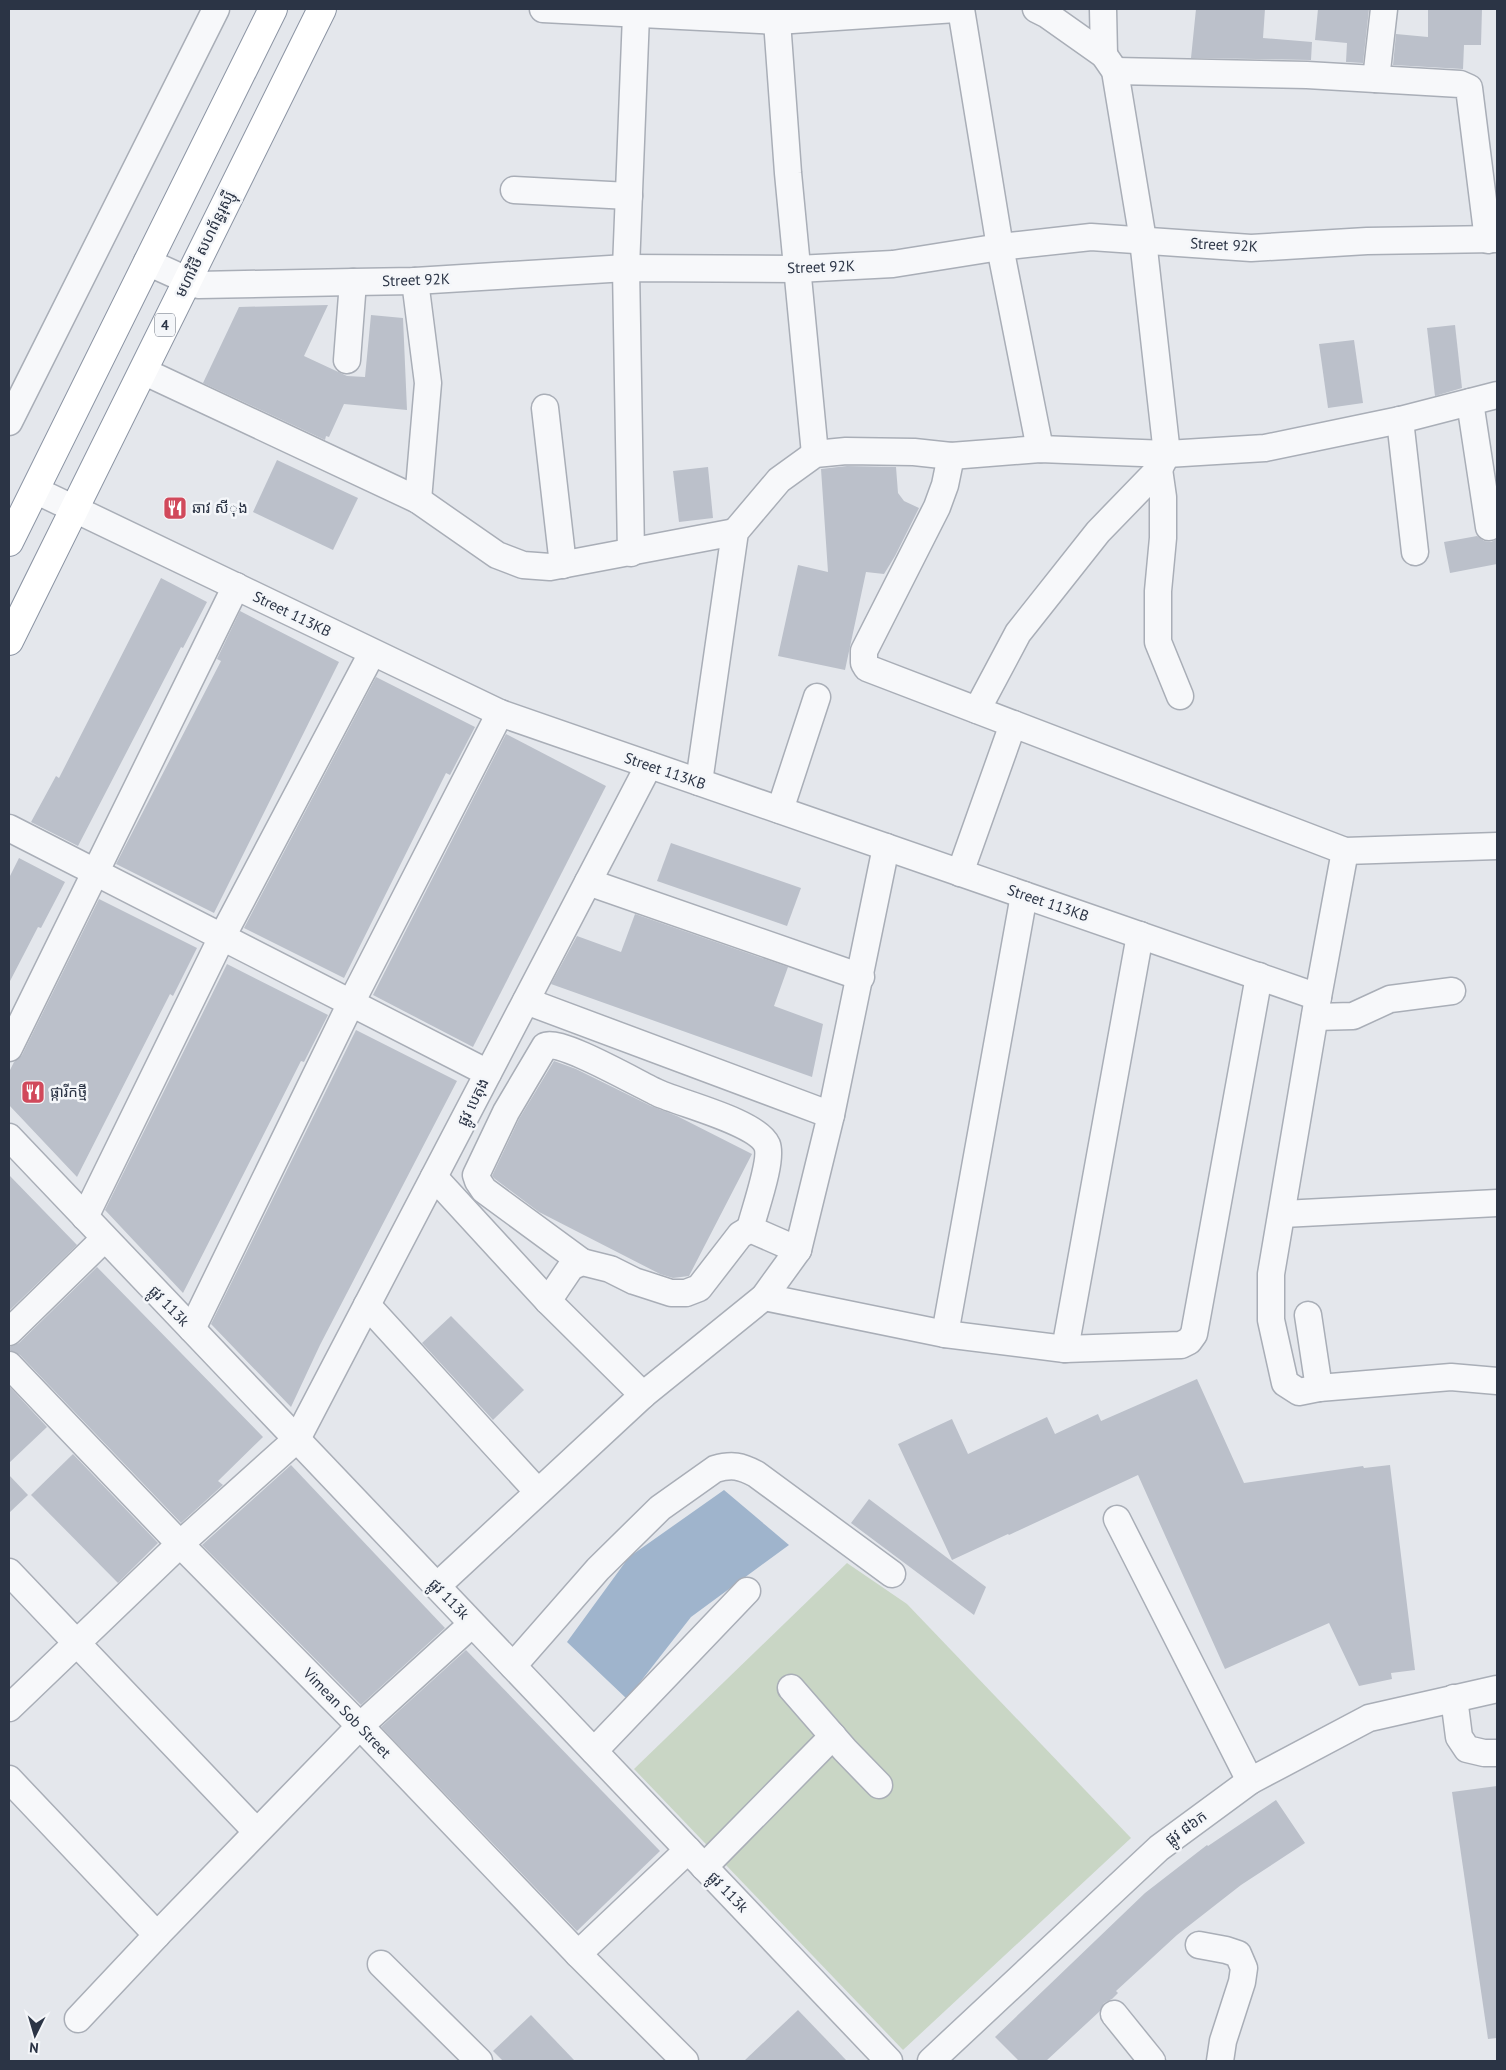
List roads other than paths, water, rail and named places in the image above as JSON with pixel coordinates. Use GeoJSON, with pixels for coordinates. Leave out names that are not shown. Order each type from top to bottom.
{"type":"FeatureCollection","features":[{"type":"Feature","properties":{"kind":"highway"},"geometry":{"type":"LineString","coordinates":[[9,542],[273,9]]}},
{"type":"Feature","properties":{"kind":"highway","name":"មហាវិថី សហព័ន្ធរុស្ស៊ី"},"geometry":{"type":"LineString","coordinates":[[9,641],[322,9]]}},
{"type":"Feature","properties":{"kind":"street"},"geometry":{"type":"LineString","coordinates":[[9,422],[216,9]]}},
{"type":"Feature","properties":{"kind":"street"},"geometry":{"type":"LineString","coordinates":[[543,9],[777,21],[956,9]]}},
{"type":"Feature","properties":{"kind":"street"},"geometry":{"type":"LineString","coordinates":[[961,9],[1000,247],[1040,449]]}},
{"type":"Feature","properties":{"kind":"street"},"geometry":{"type":"LineString","coordinates":[[1036,9],[1046,14],[1109,63],[1460,84],[1469,88],[1492,240]]}},
{"type":"Feature","properties":{"kind":"street"},"geometry":{"type":"LineString","coordinates":[[1103,9],[1109,63],[1142,240],[1163,461],[1163,538],[1158,591],[1158,642],[1180,696]]}},
{"type":"Feature","properties":{"kind":"street"},"geometry":{"type":"LineString","coordinates":[[1376,79],[1384,9]]}},
{"type":"Feature","properties":{"kind":"street"},"geometry":{"type":"LineString","coordinates":[[631,553],[626,268],[636,15]]}},
{"type":"Feature","properties":{"kind":"street"},"geometry":{"type":"LineString","coordinates":[[777,21],[797,269],[815,454]]}},
{"type":"Feature","properties":{"kind":"street"},"geometry":{"type":"LineString","coordinates":[[514,190],[629,196]]}},
{"type":"Feature","properties":{"kind":"street","name":"Street 92K"},"geometry":{"type":"LineString","coordinates":[[147,262],[198,285],[415,281],[626,268],[797,269],[893,264],[1000,247],[1091,237],[1251,248],[1367,241],[1492,240]]}},
{"type":"Feature","properties":{"kind":"street"},"geometry":{"type":"LineString","coordinates":[[415,281],[428,383],[418,500]]}},
{"type":"Feature","properties":{"kind":"street"},"geometry":{"type":"LineString","coordinates":[[347,360],[353,282]]}},
{"type":"Feature","properties":{"kind":"street"},"geometry":{"type":"LineString","coordinates":[[143,371],[418,500],[497,555],[523,565],[550,568],[563,566],[735,532]]}},
{"type":"Feature","properties":{"kind":"street"},"geometry":{"type":"LineString","coordinates":[[699,782],[735,532],[779,480],[815,454],[846,450],[914,452],[951,456],[1040,449],[1163,461],[1266,448],[1400,420],[1497,395]]}},
{"type":"Feature","properties":{"kind":"street"},"geometry":{"type":"LineString","coordinates":[[1470,402],[1489,527]]}},
{"type":"Feature","properties":{"kind":"street"},"geometry":{"type":"LineString","coordinates":[[545,408],[563,566]]}},
{"type":"Feature","properties":{"kind":"street"},"geometry":{"type":"LineString","coordinates":[[1400,420],[1415,552]]}},
{"type":"Feature","properties":{"kind":"street"},"geometry":{"type":"LineString","coordinates":[[951,456],[945,485],[937,507],[864,650],[864,663],[867,668],[1346,851],[1497,846]]}},
{"type":"Feature","properties":{"kind":"street"},"geometry":{"type":"LineString","coordinates":[[977,710],[1018,633],[1098,532],[1163,461]]}},
{"type":"Feature","properties":{"kind":"street","name":"Street 113KB"},"geometry":{"type":"LineString","coordinates":[[35,490],[500,713],[1259,976],[1317,1007]]}},
{"type":"Feature","properties":{"kind":"street"},"geometry":{"type":"LineString","coordinates":[[9,1048],[236,586]]}},
{"type":"Feature","properties":{"kind":"street"},"geometry":{"type":"LineString","coordinates":[[84,1217],[222,937],[372,652]]}},
{"type":"Feature","properties":{"kind":"street"},"geometry":{"type":"LineString","coordinates":[[780,810],[817,697]]}},
{"type":"Feature","properties":{"kind":"street"},"geometry":{"type":"LineString","coordinates":[[192,1330],[351,1003],[500,713]]}},
{"type":"Feature","properties":{"kind":"street"},"geometry":{"type":"LineString","coordinates":[[960,873],[1013,724]]}},
{"type":"Feature","properties":{"kind":"street","name":"ផ្លូវ បេតុង"},"geometry":{"type":"LineString","coordinates":[[297,1439],[649,765]]}},
{"type":"Feature","properties":{"kind":"street"},"geometry":{"type":"LineString","coordinates":[[9,828],[488,1073]]}},
{"type":"Feature","properties":{"kind":"street"},"geometry":{"type":"LineString","coordinates":[[437,1586],[642,1396],[764,1297],[798,1250],[831,1115],[861,977],[886,847]]}},
{"type":"Feature","properties":{"kind":"street"},"geometry":{"type":"LineString","coordinates":[[1346,851],[1271,1274],[1271,1320],[1280,1368],[1285,1383],[1299,1392],[1319,1388],[1451,1377],[1497,1380]]}},
{"type":"Feature","properties":{"kind":"street"},"geometry":{"type":"LineString","coordinates":[[588,882],[861,977]]}},
{"type":"Feature","properties":{"kind":"street"},"geometry":{"type":"LineString","coordinates":[[945,1334],[1024,895]]}},
{"type":"Feature","properties":{"kind":"street"},"geometry":{"type":"LineString","coordinates":[[1066,1349],[1140,935]]}},
{"type":"Feature","properties":{"kind":"street"},"geometry":{"type":"LineString","coordinates":[[764,1297],[945,1334],[1066,1349],[1181,1345],[1189,1341],[1194,1334],[1259,976]]}},
{"type":"Feature","properties":{"kind":"street"},"geometry":{"type":"LineString","coordinates":[[1317,1007],[1353,1016],[1390,999],[1452,990]]}},
{"type":"Feature","properties":{"kind":"street"},"geometry":{"type":"LineString","coordinates":[[526,1001],[831,1115]]}},
{"type":"Feature","properties":{"kind":"street"},"geometry":{"type":"LineString","coordinates":[[548,1044],[554,1044],[578,1053],[658,1093],[750,1127],[766,1144],[768,1161],[750,1230],[740,1235],[699,1288],[686,1293],[671,1293],[634,1281],[610,1269],[582,1262],[484,1190],[478,1181],[478,1170],[506,1112],[545,1046],[548,1044]]}},
{"type":"Feature","properties":{"kind":"street"},"geometry":{"type":"LineString","coordinates":[[658,1093],[677,1058]]}},
{"type":"Feature","properties":{"kind":"street"},"geometry":{"type":"LineString","coordinates":[[476,1097],[506,1112]]}},
{"type":"Feature","properties":{"kind":"street","name":"ផ្លូវ 113k"},"geometry":{"type":"LineString","coordinates":[[9,1137],[104,1239],[889,2061]]}},
{"type":"Feature","properties":{"kind":"street"},"geometry":{"type":"LineString","coordinates":[[434,1178],[548,1301],[642,1396]]}},
{"type":"Feature","properties":{"kind":"street"},"geometry":{"type":"LineString","coordinates":[[1283,1214],[1497,1203]]}},
{"type":"Feature","properties":{"kind":"street"},"geometry":{"type":"LineString","coordinates":[[750,1230],[798,1250]]}},
{"type":"Feature","properties":{"kind":"street"},"geometry":{"type":"LineString","coordinates":[[9,1332],[104,1239]]}},
{"type":"Feature","properties":{"kind":"street"},"geometry":{"type":"LineString","coordinates":[[548,1301],[572,1267],[582,1262]]}},
{"type":"Feature","properties":{"kind":"street"},"geometry":{"type":"LineString","coordinates":[[367,1305],[538,1492]]}},
{"type":"Feature","properties":{"kind":"street"},"geometry":{"type":"LineString","coordinates":[[1308,1315],[1319,1388]]}},
{"type":"Feature","properties":{"kind":"street","name":"Vimean Sob Street"},"geometry":{"type":"LineString","coordinates":[[9,1365],[180,1544],[360,1726],[578,1954],[685,2061]]}},
{"type":"Feature","properties":{"kind":"street"},"geometry":{"type":"LineString","coordinates":[[9,1708],[180,1544],[297,1439]]}},
{"type":"Feature","properties":{"kind":"street"},"geometry":{"type":"LineString","coordinates":[[513,1666],[598,1569],[660,1508],[715,1469],[725,1466],[743,1466],[756,1474],[892,1574]]}},
{"type":"Feature","properties":{"kind":"street"},"geometry":{"type":"LineString","coordinates":[[1117,1519],[1250,1781]]}},
{"type":"Feature","properties":{"kind":"street"},"geometry":{"type":"LineString","coordinates":[[9,1572],[256,1832]]}},
{"type":"Feature","properties":{"kind":"street"},"geometry":{"type":"LineString","coordinates":[[594,1751],[747,1591]]}},
{"type":"Feature","properties":{"kind":"street"},"geometry":{"type":"LineString","coordinates":[[78,2019],[360,1726],[472,1624]]}},
{"type":"Feature","properties":{"kind":"street"},"geometry":{"type":"LineString","coordinates":[[791,1688],[879,1785]]}},
{"type":"Feature","properties":{"kind":"street","name":"ផ្លូវ ៨៦ក"},"geometry":{"type":"LineString","coordinates":[[931,2061],[1159,1848],[1250,1781],[1370,1718],[1497,1689]]}},
{"type":"Feature","properties":{"kind":"street"},"geometry":{"type":"LineString","coordinates":[[1454,1698],[1459,1737],[1467,1749],[1484,1753],[1497,1753]]}},
{"type":"Feature","properties":{"kind":"street"},"geometry":{"type":"LineString","coordinates":[[578,1954],[696,1858],[833,1736]]}},
{"type":"Feature","properties":{"kind":"street"},"geometry":{"type":"LineString","coordinates":[[9,1779],[157,1935]]}},
{"type":"Feature","properties":{"kind":"street"},"geometry":{"type":"LineString","coordinates":[[1199,1945],[1238,1954],[1244,1968],[1242,1982],[1222,2041],[1220,2061]]}},
{"type":"Feature","properties":{"kind":"street"},"geometry":{"type":"LineString","coordinates":[[381,1964],[479,2061]]}},
{"type":"Feature","properties":{"kind":"street"},"geometry":{"type":"LineString","coordinates":[[1114,2014],[1152,2061]]}},
{"type":"Feature","properties":{"kind":"water"},"geometry":{"type":"Polygon","coordinates":[[[724,1490],[789,1545],[691,1617],[627,1699],[567,1642],[629,1557],[724,1490]]]}},
{"type":"Feature","properties":{"kind":"place","name":"ឆាវ សីុង"},"geometry":{"type":"Point","coordinates":[175,508]}},
{"type":"Feature","properties":{"kind":"place","name":"ផ្ការីកថ្មី"},"geometry":{"type":"Point","coordinates":[33,1092]}}]}
